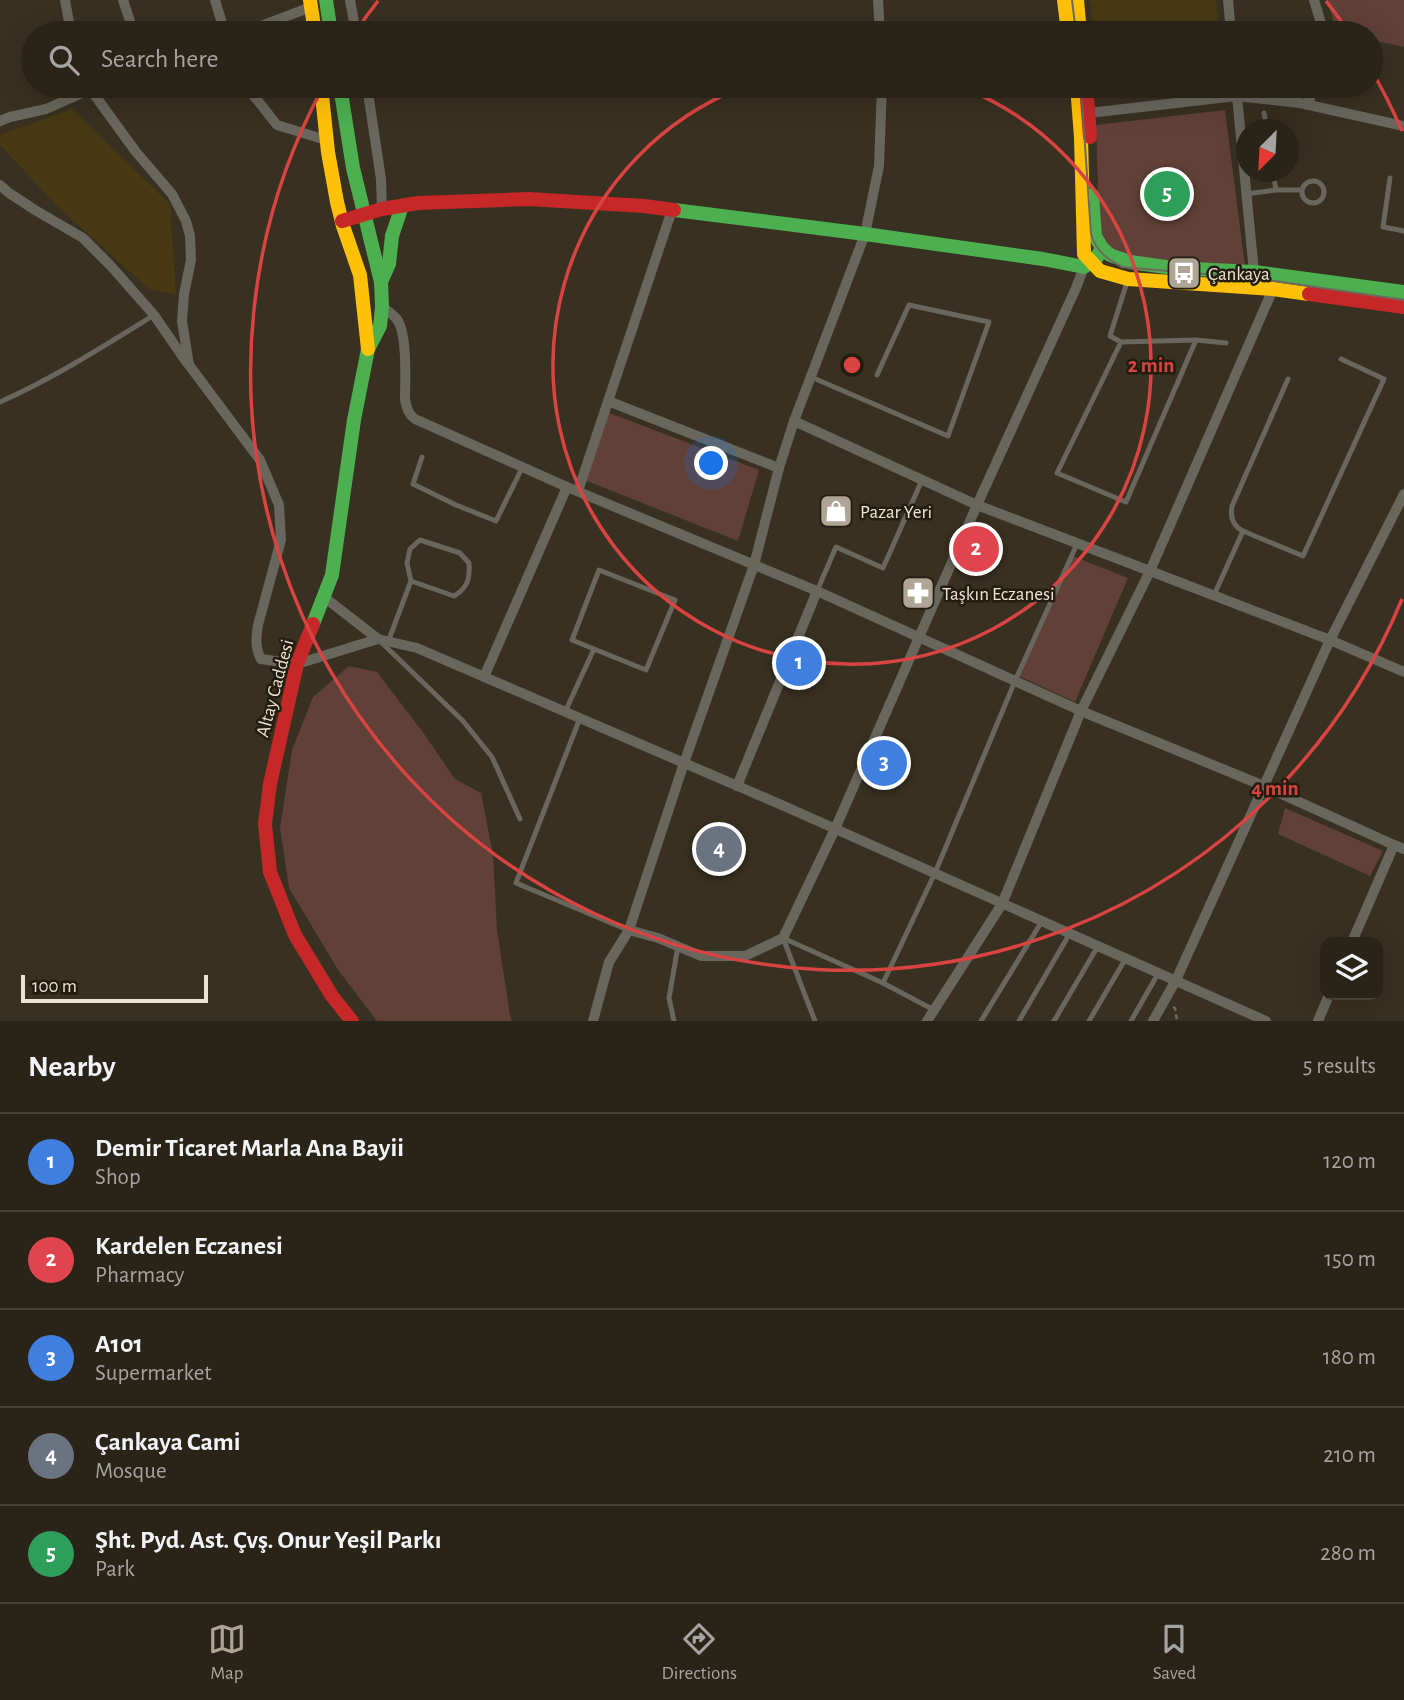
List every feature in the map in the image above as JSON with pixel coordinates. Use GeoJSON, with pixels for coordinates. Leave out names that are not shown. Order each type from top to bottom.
{"type":"FeatureCollection","features":[{"type":"Feature","properties":{"kind":"main road"},"geometry":{"type":"LineString","coordinates":[[326,0],[329,21]]}},
{"type":"Feature","properties":{"kind":"main road"},"geometry":{"type":"LineString","coordinates":[[1064,0],[1067,21]]}},
{"type":"Feature","properties":{"kind":"main road"},"geometry":{"type":"LineString","coordinates":[[1077,0],[1079,21]]}},
{"type":"Feature","properties":{"kind":"main road","name":"Altay Caddesi"},"geometry":{"type":"LineString","coordinates":[[322,98],[326,140],[342,221],[359,273],[368,349]]}},
{"type":"Feature","properties":{"kind":"main road","name":"Altay Caddesi"},"geometry":{"type":"LineString","coordinates":[[342,98],[353,168],[381,282],[383,307],[380,326],[368,349],[354,420],[332,575],[297,664],[270,784],[265,824],[270,872],[295,936],[332,996],[352,1021]]}},
{"type":"Feature","properties":{"kind":"main road"},"geometry":{"type":"LineString","coordinates":[[1078,98],[1084,254],[1088,264]]}},
{"type":"Feature","properties":{"kind":"main road"},"geometry":{"type":"LineString","coordinates":[[1087,98],[1095,236],[1110,256],[1130,262],[1173,268],[1254,272],[1404,292]]}},
{"type":"Feature","properties":{"kind":"main road"},"geometry":{"type":"LineString","coordinates":[[342,221],[382,209],[418,204],[528,199],[644,206],[1088,264],[1100,271],[1128,279],[1273,289],[1404,307]]}},
{"type":"Feature","properties":{"kind":"main road"},"geometry":{"type":"LineString","coordinates":[[381,282],[389,264],[392,236],[402,206]]}},
{"type":"Feature","properties":{"kind":"main road"},"geometry":{"type":"LineString","coordinates":[[1088,264],[1101,253],[1102,248]]}},
{"type":"Feature","properties":{"kind":"street"},"geometry":{"type":"LineString","coordinates":[[65,0],[69,21]]}},
{"type":"Feature","properties":{"kind":"street"},"geometry":{"type":"LineString","coordinates":[[123,0],[130,21]]}},
{"type":"Feature","properties":{"kind":"street"},"geometry":{"type":"LineString","coordinates":[[215,0],[221,21]]}},
{"type":"Feature","properties":{"kind":"street"},"geometry":{"type":"LineString","coordinates":[[350,0],[354,21]]}},
{"type":"Feature","properties":{"kind":"street"},"geometry":{"type":"LineString","coordinates":[[877,0],[879,21]]}},
{"type":"Feature","properties":{"kind":"street"},"geometry":{"type":"LineString","coordinates":[[1228,0],[1230,21]]}},
{"type":"Feature","properties":{"kind":"street"},"geometry":{"type":"LineString","coordinates":[[1314,0],[1320,21]]}},
{"type":"Feature","properties":{"kind":"street"},"geometry":{"type":"LineString","coordinates":[[271,21],[311,4]]}},
{"type":"Feature","properties":{"kind":"street"},"geometry":{"type":"LineString","coordinates":[[0,121],[46,109],[69,98]]}},
{"type":"Feature","properties":{"kind":"street"},"geometry":{"type":"LineString","coordinates":[[99,98],[136,152],[172,194],[186,221],[191,260],[182,321],[189,365]]}},
{"type":"Feature","properties":{"kind":"street"},"geometry":{"type":"LineString","coordinates":[[256,98],[277,125],[326,140]]}},
{"type":"Feature","properties":{"kind":"street"},"geometry":{"type":"LineString","coordinates":[[369,98],[381,179],[382,209]]}},
{"type":"Feature","properties":{"kind":"street"},"geometry":{"type":"LineString","coordinates":[[593,1021],[609,962],[629,930],[754,565],[794,421],[865,234],[879,166],[882,98]]}},
{"type":"Feature","properties":{"kind":"street"},"geometry":{"type":"LineString","coordinates":[[1089,114],[1191,98]]}},
{"type":"Feature","properties":{"kind":"street"},"geometry":{"type":"LineString","coordinates":[[927,1021],[1003,904],[1081,711],[1150,571],[1273,289],[1254,272],[1237,98]]}},
{"type":"Feature","properties":{"kind":"street"},"geometry":{"type":"LineString","coordinates":[[1274,98],[1404,126]]}},
{"type":"Feature","properties":{"kind":"street"},"geometry":{"type":"LineString","coordinates":[[1307,104],[1310,98]]}},
{"type":"Feature","properties":{"kind":"street"},"geometry":{"type":"LineString","coordinates":[[0,185],[35,210],[83,238],[110,265],[154,315],[260,460],[279,505],[281,540],[256,640],[261,659],[297,664],[383,640]]}},
{"type":"Feature","properties":{"kind":"street"},"geometry":{"type":"LineString","coordinates":[[484,677],[572,489],[608,401],[672,210]]}},
{"type":"Feature","properties":{"kind":"street"},"geometry":{"type":"LineString","coordinates":[[629,930],[658,938],[701,956],[745,956],[783,938],[1088,264]]}},
{"type":"Feature","properties":{"kind":"street"},"geometry":{"type":"LineString","coordinates":[[383,307],[396,317],[401,326],[404,338],[405,400],[411,415],[572,489],[817,591],[1081,711],[1264,786],[1399,847],[1354,937]]}},
{"type":"Feature","properties":{"kind":"street"},"geometry":{"type":"LineString","coordinates":[[608,401],[779,468]]}},
{"type":"Feature","properties":{"kind":"street"},"geometry":{"type":"LineString","coordinates":[[794,421],[977,505],[1404,671]]}},
{"type":"Feature","properties":{"kind":"street"},"geometry":{"type":"LineString","coordinates":[[1153,1021],[1176,980],[1330,640],[1404,494]]}},
{"type":"Feature","properties":{"kind":"street"},"geometry":{"type":"LineString","coordinates":[[737,786],[817,591]]}},
{"type":"Feature","properties":{"kind":"street"},"geometry":{"type":"LineString","coordinates":[[324,597],[383,640],[417,648],[835,828],[1266,1021]]}},
{"type":"Feature","properties":{"kind":"street"},"geometry":{"type":"LineString","coordinates":[[1318,1021],[1327,1000]]}},
{"type":"Feature","properties":{"kind":"lane"},"geometry":{"type":"LineString","coordinates":[[1264,113],[1265,119]]}},
{"type":"Feature","properties":{"kind":"lane"},"geometry":{"type":"LineString","coordinates":[[1390,178],[1383,227],[1404,232]]}},
{"type":"Feature","properties":{"kind":"lane"},"geometry":{"type":"LineString","coordinates":[[1314,180],[1322,185],[1324,193],[1319,201],[1311,203],[1304,198],[1301,190],[1306,183],[1314,180]]}},
{"type":"Feature","properties":{"kind":"lane"},"geometry":{"type":"LineString","coordinates":[[1275,182],[1276,190]]}},
{"type":"Feature","properties":{"kind":"lane"},"geometry":{"type":"LineString","coordinates":[[1246,194],[1301,190]]}},
{"type":"Feature","properties":{"kind":"lane"},"geometry":{"type":"LineString","coordinates":[[1128,279],[1110,336],[1121,342],[1196,340],[1226,343]]}},
{"type":"Feature","properties":{"kind":"lane"},"geometry":{"type":"LineString","coordinates":[[811,377],[948,436],[989,322],[909,304],[877,375]]}},
{"type":"Feature","properties":{"kind":"lane"},"geometry":{"type":"LineString","coordinates":[[0,402],[34,387],[154,315]]}},
{"type":"Feature","properties":{"kind":"lane"},"geometry":{"type":"LineString","coordinates":[[1121,342],[1057,473],[1126,502],[1196,340]]}},
{"type":"Feature","properties":{"kind":"lane"},"geometry":{"type":"LineString","coordinates":[[1288,379],[1232,506],[1231,517],[1243,531],[1303,556],[1384,379],[1341,359]]}},
{"type":"Feature","properties":{"kind":"lane"},"geometry":{"type":"LineString","coordinates":[[422,457],[413,484],[496,521],[523,466]]}},
{"type":"Feature","properties":{"kind":"lane"},"geometry":{"type":"LineString","coordinates":[[817,591],[836,547],[883,568],[922,480]]}},
{"type":"Feature","properties":{"kind":"lane"},"geometry":{"type":"LineString","coordinates":[[1214,595],[1243,531]]}},
{"type":"Feature","properties":{"kind":"lane"},"geometry":{"type":"LineString","coordinates":[[411,581],[454,596],[462,592],[470,578],[469,563],[460,553],[419,540],[410,549],[407,563],[411,581],[383,640],[463,721],[492,757],[520,819]]}},
{"type":"Feature","properties":{"kind":"lane"},"geometry":{"type":"LineString","coordinates":[[883,983],[935,873],[1015,681],[1077,543]]}},
{"type":"Feature","properties":{"kind":"lane"},"geometry":{"type":"LineString","coordinates":[[599,570],[675,600],[646,670],[594,649],[572,640],[599,570]]}},
{"type":"Feature","properties":{"kind":"lane"},"geometry":{"type":"LineString","coordinates":[[565,712],[594,649]]}},
{"type":"Feature","properties":{"kind":"lane"},"geometry":{"type":"LineString","coordinates":[[580,718],[516,883],[629,930]]}},
{"type":"Feature","properties":{"kind":"lane"},"geometry":{"type":"LineString","coordinates":[[981,1021],[1041,921]]}},
{"type":"Feature","properties":{"kind":"lane"},"geometry":{"type":"LineString","coordinates":[[1018,1021],[1070,933]]}},
{"type":"Feature","properties":{"kind":"lane"},"geometry":{"type":"LineString","coordinates":[[783,938],[883,983],[934,1010]]}},
{"type":"Feature","properties":{"kind":"lane"},"geometry":{"type":"LineString","coordinates":[[783,938],[815,1021]]}},
{"type":"Feature","properties":{"kind":"lane"},"geometry":{"type":"LineString","coordinates":[[674,1021],[669,998],[678,946]]}},
{"type":"Feature","properties":{"kind":"lane"},"geometry":{"type":"LineString","coordinates":[[1054,1021],[1098,946]]}},
{"type":"Feature","properties":{"kind":"lane"},"geometry":{"type":"LineString","coordinates":[[1089,1021],[1126,958]]}},
{"type":"Feature","properties":{"kind":"lane"},"geometry":{"type":"LineString","coordinates":[[1131,1021],[1159,972]]}},
{"type":"Feature","properties":{"kind":"shaded area"},"geometry":{"type":"Polygon","coordinates":[[[1090,0],[1216,0],[1218,21],[1093,21],[1090,0]]]}},
{"type":"Feature","properties":{"kind":"shaded area"},"geometry":{"type":"Polygon","coordinates":[[[1327,0],[1404,0],[1404,47],[1383,43],[1383,21],[1333,21],[1327,0]]]}},
{"type":"Feature","properties":{"kind":"shaded area"},"geometry":{"type":"Polygon","coordinates":[[[72,109],[170,204],[176,295],[149,289],[57,206],[0,145],[0,135],[72,109]]]}},
{"type":"Feature","properties":{"kind":"shaded area"},"geometry":{"type":"Polygon","coordinates":[[[1225,110],[1245,267],[1129,257],[1106,246],[1101,236],[1099,219],[1096,125],[1225,110]]]}},
{"type":"Feature","properties":{"kind":"shaded area"},"geometry":{"type":"Polygon","coordinates":[[[607,412],[759,470],[738,541],[582,479],[607,412]]]}},
{"type":"Feature","properties":{"kind":"shaded area"},"geometry":{"type":"Polygon","coordinates":[[[1070,555],[1128,578],[1075,702],[1019,676],[1070,555]]]}},
{"type":"Feature","properties":{"kind":"shaded area"},"geometry":{"type":"Polygon","coordinates":[[[349,666],[377,672],[455,779],[481,793],[493,854],[497,930],[512,1021],[377,1021],[338,970],[289,888],[280,828],[292,750],[313,697],[349,666]]]}},
{"type":"Feature","properties":{"kind":"shaded area"},"geometry":{"type":"Polygon","coordinates":[[[1285,808],[1383,851],[1370,876],[1278,834],[1285,808]]]}},
{"type":"Feature","properties":{"kind":"tram line"},"geometry":{"type":"LineString","coordinates":[[1072,0],[1075,21]]}},
{"type":"Feature","properties":{"kind":"tram line"},"geometry":{"type":"LineString","coordinates":[[1082,98],[1091,234],[1099,250],[1112,261],[1122,267],[1262,279],[1404,300]]}},
{"type":"Feature","properties":{"kind":"traffic: fast"},"geometry":{"type":"LineString","coordinates":[[326,0],[329,21]]}},
{"type":"Feature","properties":{"kind":"traffic: fast"},"geometry":{"type":"LineString","coordinates":[[313,624],[332,575],[354,420],[368,349],[380,326],[382,307],[381,282],[353,168],[342,98]]}},
{"type":"Feature","properties":{"kind":"traffic: fast"},"geometry":{"type":"LineString","coordinates":[[1092,195],[1095,236],[1110,255],[1130,262],[1173,268],[1254,272],[1404,292]]}},
{"type":"Feature","properties":{"kind":"traffic: fast"},"geometry":{"type":"LineString","coordinates":[[381,282],[389,264],[392,236],[402,206]]}},
{"type":"Feature","properties":{"kind":"traffic: fast"},"geometry":{"type":"LineString","coordinates":[[674,210],[865,234],[1084,267],[1097,257],[1102,248]]}},
{"type":"Feature","properties":{"kind":"traffic: slow"},"geometry":{"type":"LineString","coordinates":[[310,0],[313,21]]}},
{"type":"Feature","properties":{"kind":"traffic: slow"},"geometry":{"type":"LineString","coordinates":[[1064,0],[1067,21]]}},
{"type":"Feature","properties":{"kind":"traffic: slow"},"geometry":{"type":"LineString","coordinates":[[1077,0],[1079,21]]}},
{"type":"Feature","properties":{"kind":"traffic: slow"},"geometry":{"type":"LineString","coordinates":[[322,98],[337,202],[360,275],[368,349]]}},
{"type":"Feature","properties":{"kind":"traffic: slow"},"geometry":{"type":"LineString","coordinates":[[1078,98],[1084,254],[1100,271],[1128,279],[1309,294]]}},
{"type":"Feature","properties":{"kind":"traffic: jam"},"geometry":{"type":"LineString","coordinates":[[1087,98],[1090,137]]}},
{"type":"Feature","properties":{"kind":"traffic: jam"},"geometry":{"type":"LineString","coordinates":[[342,221],[382,209],[418,203],[528,199],[674,210]]}},
{"type":"Feature","properties":{"kind":"traffic: jam"},"geometry":{"type":"LineString","coordinates":[[1309,294],[1404,307]]}},
{"type":"Feature","properties":{"kind":"traffic: jam"},"geometry":{"type":"LineString","coordinates":[[313,624],[297,664],[270,784],[265,824],[270,872],[295,935],[332,996],[352,1021]]}},
{"type":"Feature","properties":{"kind":"place","name":"Şht. Pyd. Ast. Çvş. Onur Yeşil Parkı"},"geometry":{"type":"Point","coordinates":[1167,194]}},
{"type":"Feature","properties":{"kind":"place","name":"Çankaya"},"geometry":{"type":"Point","coordinates":[1184,273]}},
{"type":"Feature","properties":{"kind":"place","name":"Pazar Yeri"},"geometry":{"type":"Point","coordinates":[836,511]}},
{"type":"Feature","properties":{"kind":"place","name":"Kardelen Eczanesi"},"geometry":{"type":"Point","coordinates":[976,549]}},
{"type":"Feature","properties":{"kind":"place","name":"Taşkın Eczanesi"},"geometry":{"type":"Point","coordinates":[918,593]}},
{"type":"Feature","properties":{"kind":"place","name":"Demir Ticaret Marla Ana Bayii"},"geometry":{"type":"Point","coordinates":[799,663]}},
{"type":"Feature","properties":{"kind":"place","name":"A101"},"geometry":{"type":"Point","coordinates":[884,763]}},
{"type":"Feature","properties":{"kind":"place","name":"Çankaya Cami"},"geometry":{"type":"Point","coordinates":[719,849]}}]}
